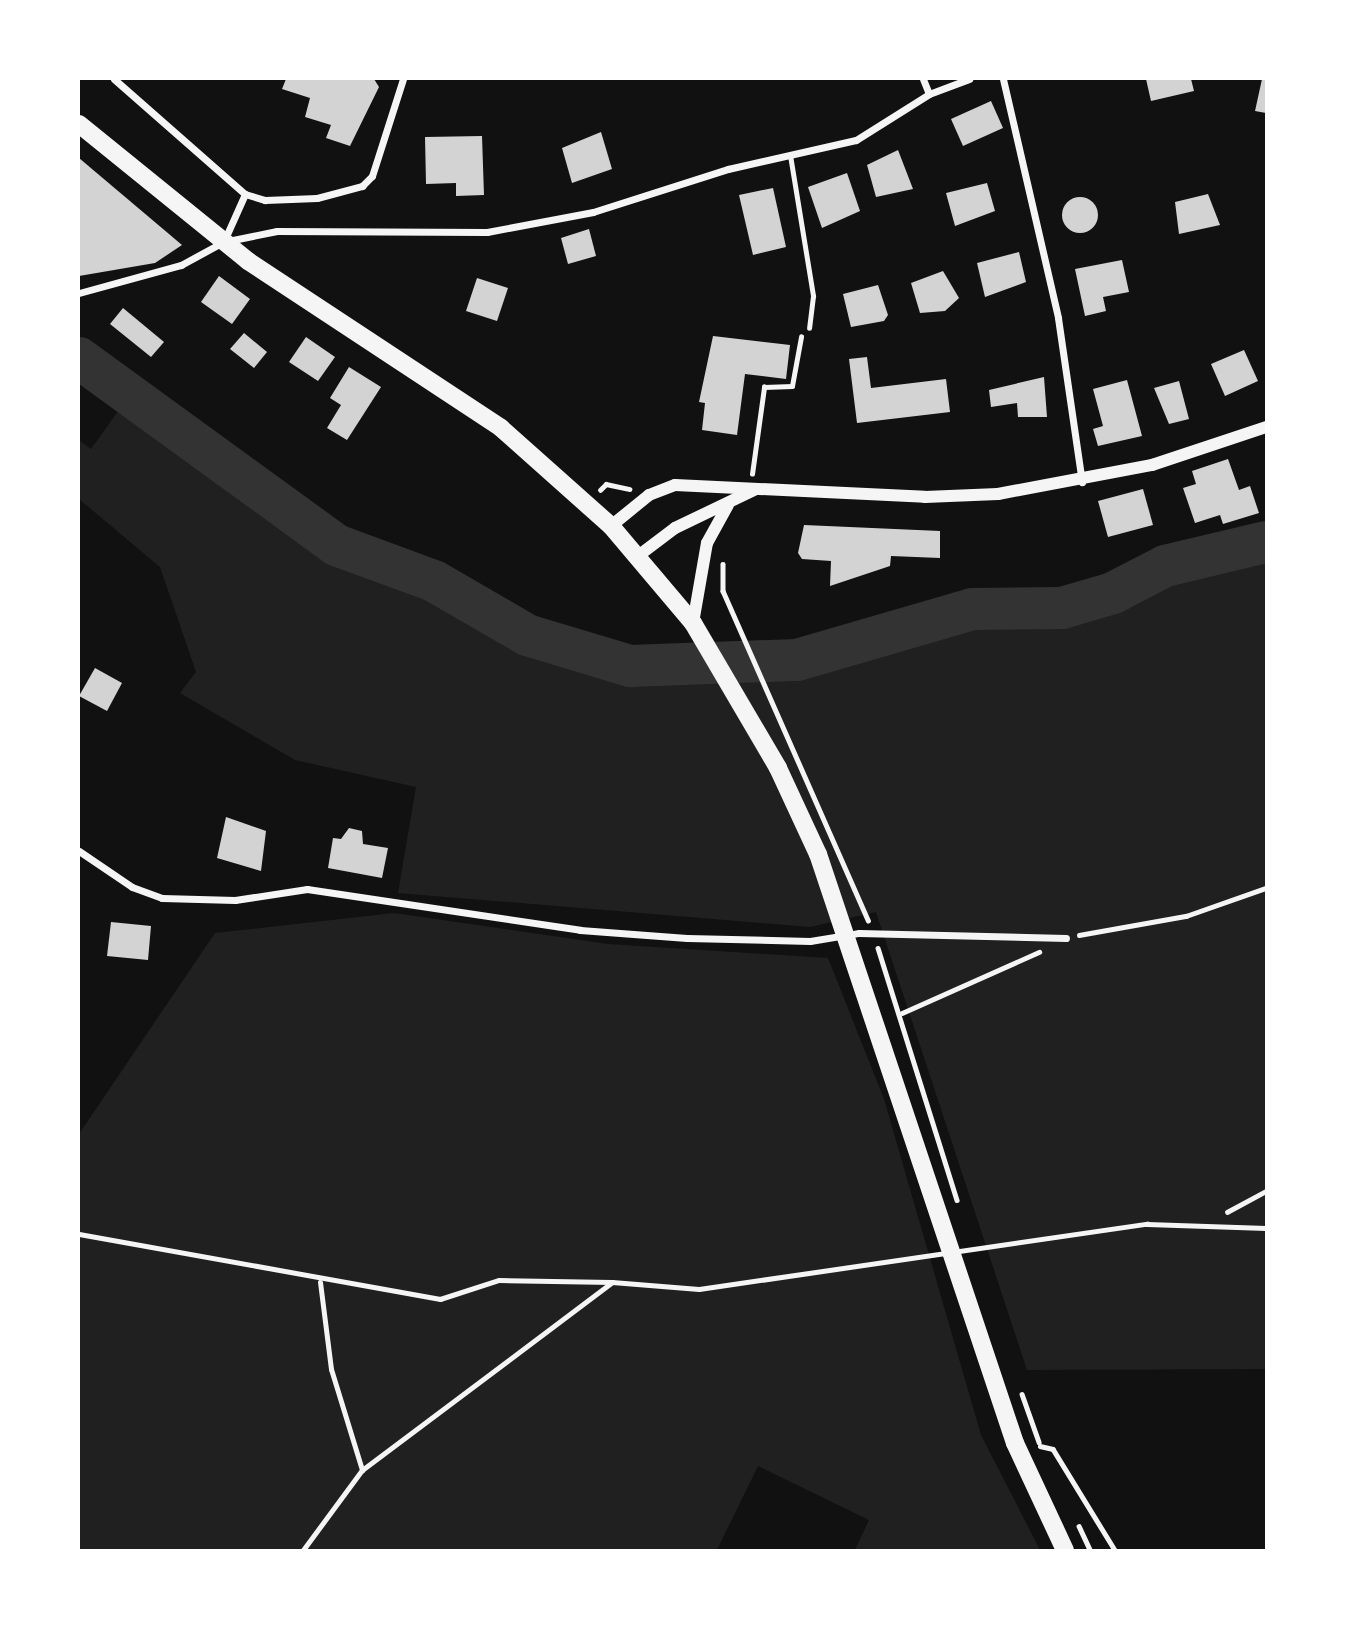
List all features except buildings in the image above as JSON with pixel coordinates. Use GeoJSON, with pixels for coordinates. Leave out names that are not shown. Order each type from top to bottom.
{"type":"FeatureCollection","features":[{"type":"Feature","properties":{"kind":"main road"},"geometry":{"type":"LineString","coordinates":[[79,124],[223,242],[501,428],[611,526],[693,623],[778,768],[869,990],[1014,1443],[1065,1550]]}},
{"type":"Feature","properties":{"kind":"street"},"geometry":{"type":"LineString","coordinates":[[114,79],[246,194],[265,200],[317,198],[362,186],[372,176],[403,79]]}},
{"type":"Feature","properties":{"kind":"street"},"geometry":{"type":"LineString","coordinates":[[923,79],[929,94]]}},
{"type":"Feature","properties":{"kind":"street"},"geometry":{"type":"LineString","coordinates":[[79,293],[181,265],[223,242],[337,228],[487,232],[593,212],[790,155],[856,140],[929,94],[969,79]]}},
{"type":"Feature","properties":{"kind":"street"},"geometry":{"type":"LineString","coordinates":[[1003,79],[1058,318],[1082,482]]}},
{"type":"Feature","properties":{"kind":"street"},"geometry":{"type":"LineString","coordinates":[[223,242],[246,194]]}},
{"type":"Feature","properties":{"kind":"street"},"geometry":{"type":"LineString","coordinates":[[611,526],[649,495],[675,485],[925,497],[1082,482],[1215,448],[1266,427]]}},
{"type":"Feature","properties":{"kind":"street"},"geometry":{"type":"LineString","coordinates":[[638,556],[675,528],[754,490]]}},
{"type":"Feature","properties":{"kind":"street"},"geometry":{"type":"LineString","coordinates":[[693,623],[708,543],[730,502]]}},
{"type":"Feature","properties":{"kind":"street"},"geometry":{"type":"LineString","coordinates":[[79,850],[132,887],[162,898],[235,900],[307,889],[580,930],[687,938],[810,941],[859,933],[1066,938]]}},
{"type":"Feature","properties":{"kind":"lane"},"geometry":{"type":"LineString","coordinates":[[790,155],[813,296],[809,328]]}},
{"type":"Feature","properties":{"kind":"lane"},"geometry":{"type":"LineString","coordinates":[[79,1234],[320,1282],[440,1299],[499,1280],[612,1282],[699,1289],[1147,1224],[1266,1228]]}},
{"type":"Feature","properties":{"kind":"lane"},"geometry":{"type":"LineString","coordinates":[[320,1282],[331,1368],[362,1470]]}},
{"type":"Feature","properties":{"kind":"lane"},"geometry":{"type":"LineString","coordinates":[[303,1550],[362,1470],[612,1282]]}},
{"type":"Feature","properties":{"kind":"path"},"geometry":{"type":"LineString","coordinates":[[754,490],[764,387],[792,386],[797,341],[809,328]]}},
{"type":"Feature","properties":{"kind":"path"},"geometry":{"type":"LineString","coordinates":[[727,599],[761,683]]}},
{"type":"Feature","properties":{"kind":"path"},"geometry":{"type":"LineString","coordinates":[[902,1013],[1066,938],[1186,916],[1266,888]]}},
{"type":"Feature","properties":{"kind":"path"},"geometry":{"type":"LineString","coordinates":[[890,980],[958,1205]]}},
{"type":"Feature","properties":{"kind":"path"},"geometry":{"type":"LineString","coordinates":[[1018,1382],[1046,1457]]}},
{"type":"Feature","properties":{"kind":"path"},"geometry":{"type":"LineString","coordinates":[[1040,1446],[1053,1450],[1115,1550]]}},
{"type":"Feature","properties":{"kind":"path"},"geometry":{"type":"LineString","coordinates":[[1074,1516],[1090,1550]]}},
{"type":"Feature","properties":{"kind":"shaded area"},"geometry":{"type":"Polygon","coordinates":[[[124,403],[345,562],[426,587],[519,645],[627,675],[798,669],[964,621],[1105,608],[1163,577],[1266,557],[1266,1369],[1027,1370],[876,912],[810,927],[398,893],[416,787],[295,760],[180,693],[196,672],[160,567],[79,499],[79,440],[91,449],[124,403]]]}},
{"type":"Feature","properties":{"kind":"shaded area"},"geometry":{"type":"Polygon","coordinates":[[[394,913],[608,944],[828,958],[884,1099],[981,1435],[1040,1550],[855,1550],[869,1520],[758,1466],[717,1550],[79,1550],[79,1134],[215,933],[394,913]]]}},
{"type":"Feature","properties":{"kind":"waterway"},"geometry":{"type":"LineString","coordinates":[[79,358],[336,545],[434,581],[527,635],[630,666],[797,660],[972,609],[1062,608],[1113,593],[1165,566],[1266,542]]}}]}
